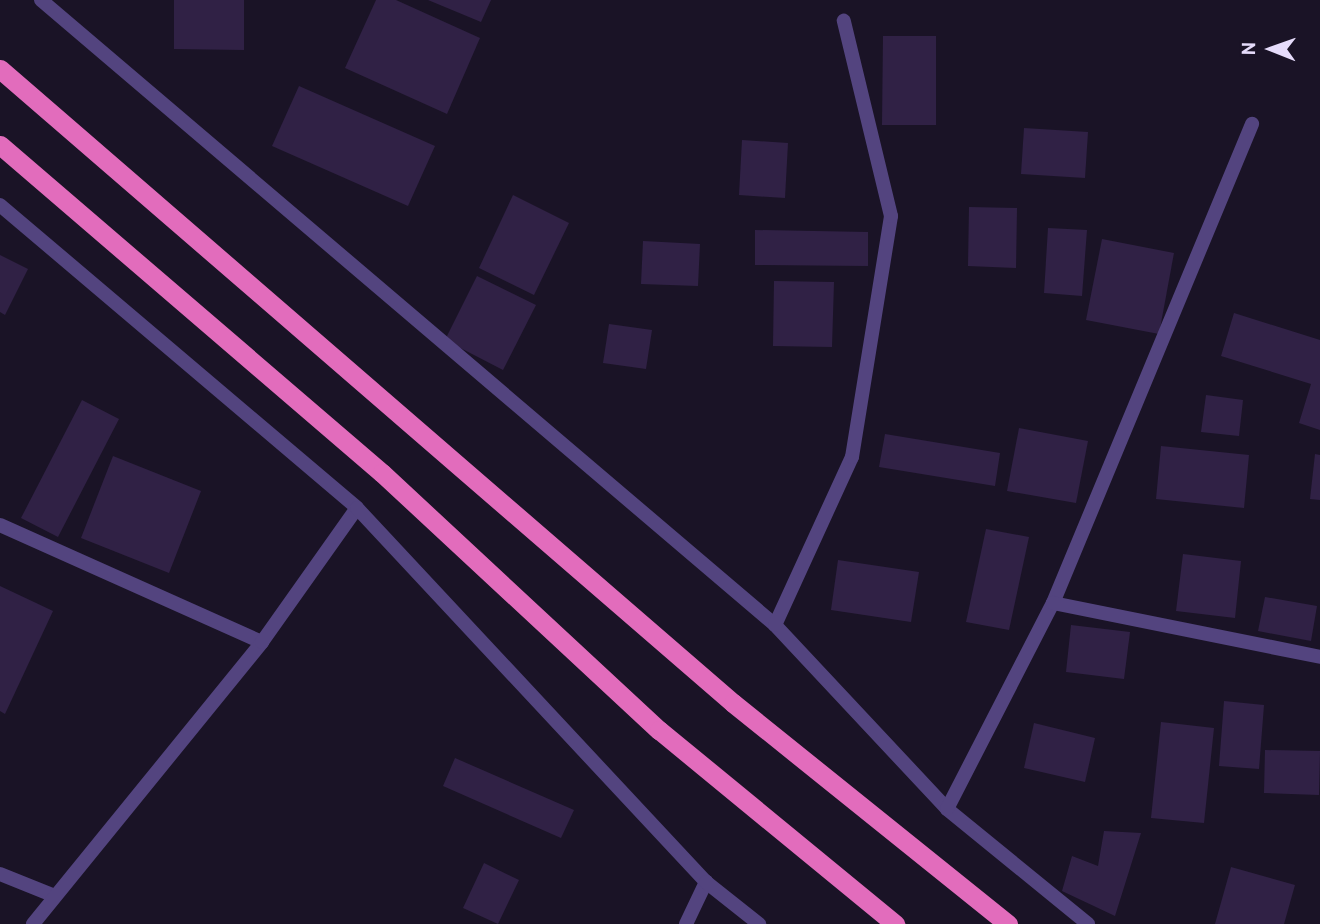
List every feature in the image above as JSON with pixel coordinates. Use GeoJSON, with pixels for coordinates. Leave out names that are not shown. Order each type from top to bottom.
{"type":"FeatureCollection","features":[{"type":"Feature","properties":{"kind":"highway"},"geometry":{"type":"LineString","coordinates":[[0,69],[733,703],[1008,924]]}},
{"type":"Feature","properties":{"kind":"highway"},"geometry":{"type":"LineString","coordinates":[[0,145],[382,473],[659,730],[895,924]]}},
{"type":"Feature","properties":{"kind":"street"},"geometry":{"type":"LineString","coordinates":[[41,0],[775,625],[947,809],[1088,924]]}},
{"type":"Feature","properties":{"kind":"street"},"geometry":{"type":"LineString","coordinates":[[775,625],[852,457],[891,216],[844,20]]}},
{"type":"Feature","properties":{"kind":"street"},"geometry":{"type":"LineString","coordinates":[[947,809],[1053,603],[1252,124]]}},
{"type":"Feature","properties":{"kind":"street"},"geometry":{"type":"LineString","coordinates":[[0,205],[357,508],[706,882],[759,924]]}},
{"type":"Feature","properties":{"kind":"street"},"geometry":{"type":"LineString","coordinates":[[33,924],[262,642],[357,508]]}},
{"type":"Feature","properties":{"kind":"street"},"geometry":{"type":"LineString","coordinates":[[0,525],[262,642]]}},
{"type":"Feature","properties":{"kind":"street"},"geometry":{"type":"LineString","coordinates":[[1053,603],[1320,657]]}},
{"type":"Feature","properties":{"kind":"street"},"geometry":{"type":"LineString","coordinates":[[0,874],[55,896]]}},
{"type":"Feature","properties":{"kind":"street"},"geometry":{"type":"LineString","coordinates":[[686,924],[706,882]]}},
{"type":"Feature","properties":{"kind":"building"},"geometry":{"type":"Polygon","coordinates":[[[174,0],[244,0],[244,50],[174,49],[174,0]]]}},
{"type":"Feature","properties":{"kind":"building"},"geometry":{"type":"Polygon","coordinates":[[[376,0],[396,0],[480,38],[447,114],[345,68],[376,0]]]}},
{"type":"Feature","properties":{"kind":"building"},"geometry":{"type":"Polygon","coordinates":[[[428,0],[491,0],[481,22],[428,0]]]}},
{"type":"Feature","properties":{"kind":"building"},"geometry":{"type":"Polygon","coordinates":[[[883,36],[936,36],[936,125],[882,125],[883,36]]]}},
{"type":"Feature","properties":{"kind":"building"},"geometry":{"type":"Polygon","coordinates":[[[299,86],[435,146],[408,206],[272,146],[299,86]]]}},
{"type":"Feature","properties":{"kind":"building"},"geometry":{"type":"Polygon","coordinates":[[[1024,128],[1088,132],[1085,178],[1021,174],[1024,128]]]}},
{"type":"Feature","properties":{"kind":"building"},"geometry":{"type":"Polygon","coordinates":[[[742,140],[788,143],[785,198],[739,195],[742,140]]]}},
{"type":"Feature","properties":{"kind":"building"},"geometry":{"type":"Polygon","coordinates":[[[513,195],[569,223],[534,295],[479,268],[513,195]]]}},
{"type":"Feature","properties":{"kind":"building"},"geometry":{"type":"Polygon","coordinates":[[[969,207],[1017,208],[1016,268],[968,266],[969,207]]]}},
{"type":"Feature","properties":{"kind":"building"},"geometry":{"type":"Polygon","coordinates":[[[1048,228],[1087,230],[1082,296],[1044,293],[1048,228]]]}},
{"type":"Feature","properties":{"kind":"building"},"geometry":{"type":"Polygon","coordinates":[[[755,230],[868,232],[868,266],[755,265],[755,230]]]}},
{"type":"Feature","properties":{"kind":"building"},"geometry":{"type":"Polygon","coordinates":[[[1102,239],[1174,253],[1159,334],[1086,320],[1102,239]]]}},
{"type":"Feature","properties":{"kind":"building"},"geometry":{"type":"Polygon","coordinates":[[[643,241],[700,244],[698,286],[641,284],[643,241]]]}},
{"type":"Feature","properties":{"kind":"building"},"geometry":{"type":"Polygon","coordinates":[[[0,255],[28,269],[5,315],[0,312],[0,255]]]}},
{"type":"Feature","properties":{"kind":"building"},"geometry":{"type":"Polygon","coordinates":[[[477,276],[536,305],[503,370],[445,340],[477,276]]]}},
{"type":"Feature","properties":{"kind":"building"},"geometry":{"type":"Polygon","coordinates":[[[774,281],[834,282],[832,347],[773,346],[774,281]]]}},
{"type":"Feature","properties":{"kind":"building"},"geometry":{"type":"Polygon","coordinates":[[[1234,313],[1320,340],[1320,430],[1299,423],[1311,384],[1221,356],[1234,313]]]}},
{"type":"Feature","properties":{"kind":"building"},"geometry":{"type":"Polygon","coordinates":[[[609,324],[652,330],[646,369],[603,363],[609,324]]]}},
{"type":"Feature","properties":{"kind":"building"},"geometry":{"type":"Polygon","coordinates":[[[1206,395],[1243,400],[1239,436],[1201,432],[1206,395]]]}},
{"type":"Feature","properties":{"kind":"building"},"geometry":{"type":"Polygon","coordinates":[[[82,400],[119,419],[58,537],[21,518],[82,400]]]}},
{"type":"Feature","properties":{"kind":"building"},"geometry":{"type":"Polygon","coordinates":[[[1019,428],[1088,441],[1076,503],[1007,491],[1019,428]]]}},
{"type":"Feature","properties":{"kind":"building"},"geometry":{"type":"Polygon","coordinates":[[[885,434],[1000,453],[995,486],[879,467],[885,434]]]}},
{"type":"Feature","properties":{"kind":"building"},"geometry":{"type":"Polygon","coordinates":[[[1161,446],[1249,455],[1244,508],[1156,499],[1161,446]]]}},
{"type":"Feature","properties":{"kind":"building"},"geometry":{"type":"Polygon","coordinates":[[[1315,454],[1320,455],[1320,500],[1310,499],[1315,454]]]}},
{"type":"Feature","properties":{"kind":"building"},"geometry":{"type":"Polygon","coordinates":[[[113,456],[201,491],[169,573],[81,538],[113,456]]]}},
{"type":"Feature","properties":{"kind":"building"},"geometry":{"type":"Polygon","coordinates":[[[986,529],[1029,537],[1009,630],[966,622],[986,529]]]}},
{"type":"Feature","properties":{"kind":"building"},"geometry":{"type":"Polygon","coordinates":[[[1183,554],[1241,561],[1235,618],[1176,611],[1183,554]]]}},
{"type":"Feature","properties":{"kind":"building"},"geometry":{"type":"Polygon","coordinates":[[[838,560],[919,572],[911,622],[831,610],[838,560]]]}},
{"type":"Feature","properties":{"kind":"building"},"geometry":{"type":"Polygon","coordinates":[[[0,586],[53,611],[5,714],[0,711],[0,586]]]}},
{"type":"Feature","properties":{"kind":"building"},"geometry":{"type":"Polygon","coordinates":[[[1265,597],[1317,606],[1311,641],[1258,631],[1265,597]]]}},
{"type":"Feature","properties":{"kind":"building"},"geometry":{"type":"Polygon","coordinates":[[[1071,625],[1130,632],[1124,679],[1066,672],[1071,625]]]}},
{"type":"Feature","properties":{"kind":"building"},"geometry":{"type":"Polygon","coordinates":[[[1224,701],[1264,705],[1259,769],[1219,766],[1224,701]]]}},
{"type":"Feature","properties":{"kind":"building"},"geometry":{"type":"Polygon","coordinates":[[[1161,722],[1214,728],[1204,823],[1151,818],[1161,722]]]}},
{"type":"Feature","properties":{"kind":"building"},"geometry":{"type":"Polygon","coordinates":[[[1034,723],[1095,738],[1085,782],[1024,768],[1034,723]]]}},
{"type":"Feature","properties":{"kind":"building"},"geometry":{"type":"Polygon","coordinates":[[[1265,750],[1320,751],[1319,795],[1264,793],[1265,750]]]}},
{"type":"Feature","properties":{"kind":"building"},"geometry":{"type":"Polygon","coordinates":[[[455,758],[574,810],[561,838],[443,786],[455,758]]]}},
{"type":"Feature","properties":{"kind":"building"},"geometry":{"type":"Polygon","coordinates":[[[1104,831],[1141,833],[1115,916],[1062,891],[1072,856],[1098,866],[1104,831]]]}},
{"type":"Feature","properties":{"kind":"building"},"geometry":{"type":"Polygon","coordinates":[[[484,863],[519,880],[498,924],[463,908],[484,863]]]}},
{"type":"Feature","properties":{"kind":"building"},"geometry":{"type":"Polygon","coordinates":[[[1231,867],[1295,885],[1284,924],[1215,924],[1231,867]]]}}]}
